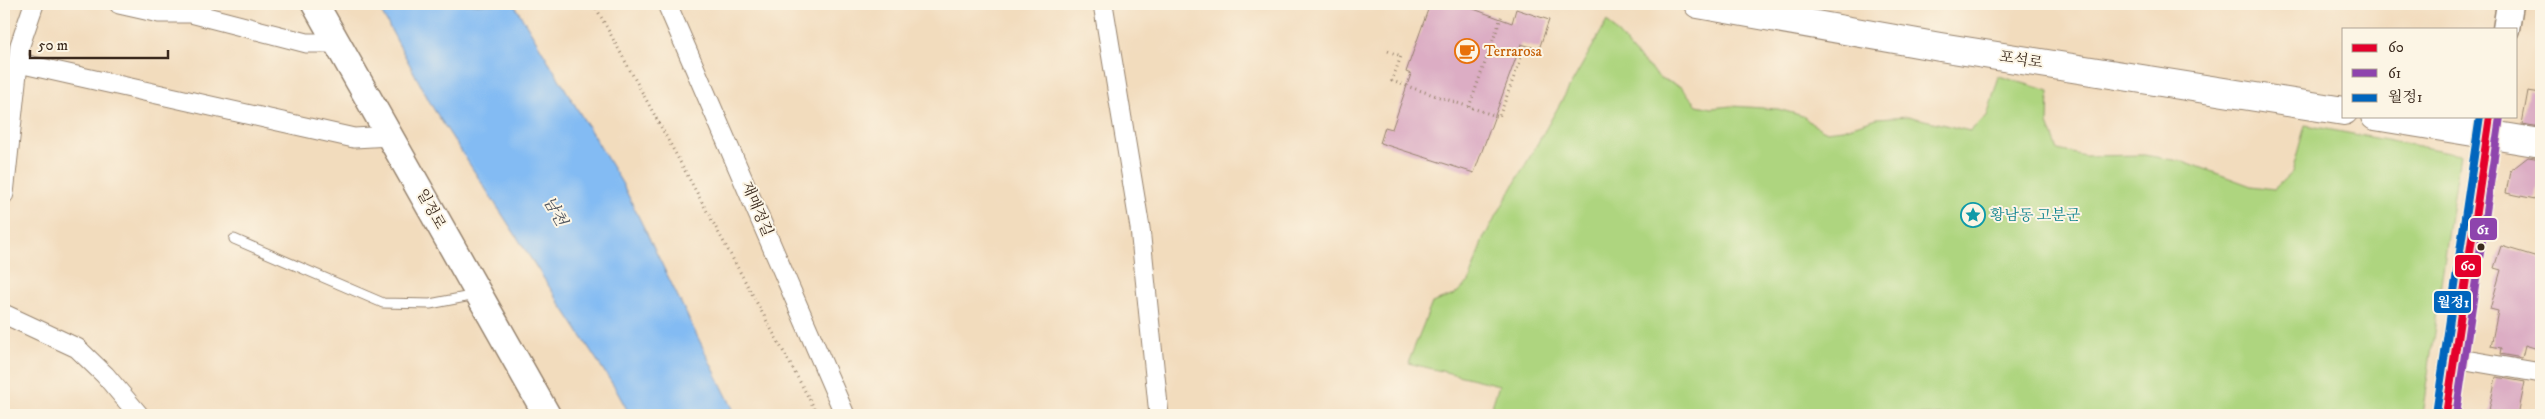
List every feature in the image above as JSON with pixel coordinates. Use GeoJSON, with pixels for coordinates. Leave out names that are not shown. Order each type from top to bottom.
{"type":"FeatureCollection","features":[{"type":"Feature","properties":{"kind":"main road","name":"포석로"},"geometry":{"type":"LineString","coordinates":[[1698,4],[1940,48],[2342,111]]}},
{"type":"Feature","properties":{"kind":"main road"},"geometry":{"type":"LineString","coordinates":[[2401,118],[2489,125],[2541,143]]}},
{"type":"Feature","properties":{"kind":"street"},"geometry":{"type":"LineString","coordinates":[[4,191],[20,45],[34,4]]}},
{"type":"Feature","properties":{"kind":"street"},"geometry":{"type":"LineString","coordinates":[[118,4],[159,13],[191,14],[307,43],[337,43]]}},
{"type":"Feature","properties":{"kind":"street","name":"일정로"},"geometry":{"type":"LineString","coordinates":[[315,4],[547,415]]}},
{"type":"Feature","properties":{"kind":"street","name":"재매정길"},"geometry":{"type":"LineString","coordinates":[[668,4],[845,415]]}},
{"type":"Feature","properties":{"kind":"street"},"geometry":{"type":"LineString","coordinates":[[1103,4],[1140,228],[1159,415]]}},
{"type":"Feature","properties":{"kind":"street"},"geometry":{"type":"LineString","coordinates":[[2506,28],[2510,4]]}},
{"type":"Feature","properties":{"kind":"street"},"geometry":{"type":"LineString","coordinates":[[19,63],[354,138],[390,136]]}},
{"type":"Feature","properties":{"kind":"street"},"geometry":{"type":"LineString","coordinates":[[2446,415],[2489,125]]}},
{"type":"Feature","properties":{"kind":"street"},"geometry":{"type":"LineString","coordinates":[[4,314],[77,348],[106,375],[139,415]]}},
{"type":"Feature","properties":{"kind":"street"},"geometry":{"type":"LineString","coordinates":[[2454,358],[2541,373]]}},
{"type":"Feature","properties":{"kind":"lane"},"geometry":{"type":"LineString","coordinates":[[234,239],[383,303],[430,304],[479,294]]}},
{"type":"Feature","properties":{"kind":"path"},"geometry":{"type":"LineString","coordinates":[[594,4],[818,415]]}},
{"type":"Feature","properties":{"kind":"path"},"geometry":{"type":"LineString","coordinates":[[1469,107],[1502,14]]}},
{"type":"Feature","properties":{"kind":"path"},"geometry":{"type":"LineString","coordinates":[[1388,52],[1401,56],[1392,81],[1499,117],[1521,58]]}},
{"type":"Feature","properties":{"kind":"green space","name":"황남동 고분군"},"geometry":{"type":"Polygon","coordinates":[[[1607,21],[1637,56],[1660,78],[1681,87],[1697,105],[1712,108],[1731,106],[1778,109],[1803,116],[1812,124],[1825,131],[1843,129],[1877,118],[1908,116],[1970,131],[1987,116],[1999,76],[2049,91],[2048,124],[2058,150],[2085,156],[2144,155],[2186,162],[2251,186],[2274,189],[2292,172],[2305,125],[2460,154],[2422,415],[1489,415],[1499,385],[1408,363],[1432,303],[1454,295],[1469,282],[1482,241],[1607,21]]]}},
{"type":"Feature","properties":{"kind":"water","name":"남천"},"geometry":{"type":"Polygon","coordinates":[[[377,4],[514,4],[622,183],[736,415],[630,415],[615,388],[433,108],[377,4]]]}},
{"type":"Feature","properties":{"kind":"building"},"geometry":{"type":"Polygon","coordinates":[[[1430,4],[1460,4],[1512,23],[1516,9],[1549,20],[1539,49],[1521,44],[1474,173],[1380,143],[1385,127],[1392,129],[1411,74],[1406,72],[1430,4]]]}},
{"type":"Feature","properties":{"kind":"building"},"geometry":{"type":"Polygon","coordinates":[[[2528,91],[2541,93],[2541,127],[2522,124],[2528,91]]]}},
{"type":"Feature","properties":{"kind":"building"},"geometry":{"type":"Polygon","coordinates":[[[2528,157],[2541,159],[2541,180],[2538,180],[2535,199],[2506,193],[2510,171],[2528,157]]]}},
{"type":"Feature","properties":{"kind":"building"},"geometry":{"type":"Polygon","coordinates":[[[2501,246],[2541,258],[2541,350],[2525,345],[2522,358],[2500,354],[2501,348],[2491,346],[2498,311],[2490,309],[2501,270],[2494,268],[2501,246]]]}},
{"type":"Feature","properties":{"kind":"building"},"geometry":{"type":"Polygon","coordinates":[[[2496,377],[2525,382],[2518,415],[2488,415],[2496,377]]]}},
{"type":"Feature","properties":{"kind":"transit line","name":"월정1"},"geometry":{"type":"LineString","coordinates":[[2436,414],[2480,118]]}},
{"type":"Feature","properties":{"kind":"transit line","name":"60"},"geometry":{"type":"LineString","coordinates":[[2446,415],[2490,118]]}},
{"type":"Feature","properties":{"kind":"transit line","name":"61"},"geometry":{"type":"LineString","coordinates":[[2456,415],[2500,118]]}},
{"type":"Feature","properties":{"kind":"place","name":"Terrarosa"},"geometry":{"type":"Point","coordinates":[1467,51]}},
{"type":"Feature","properties":{"kind":"place","name":"황남동 고분군"},"geometry":{"type":"Point","coordinates":[1973,215]}}]}
